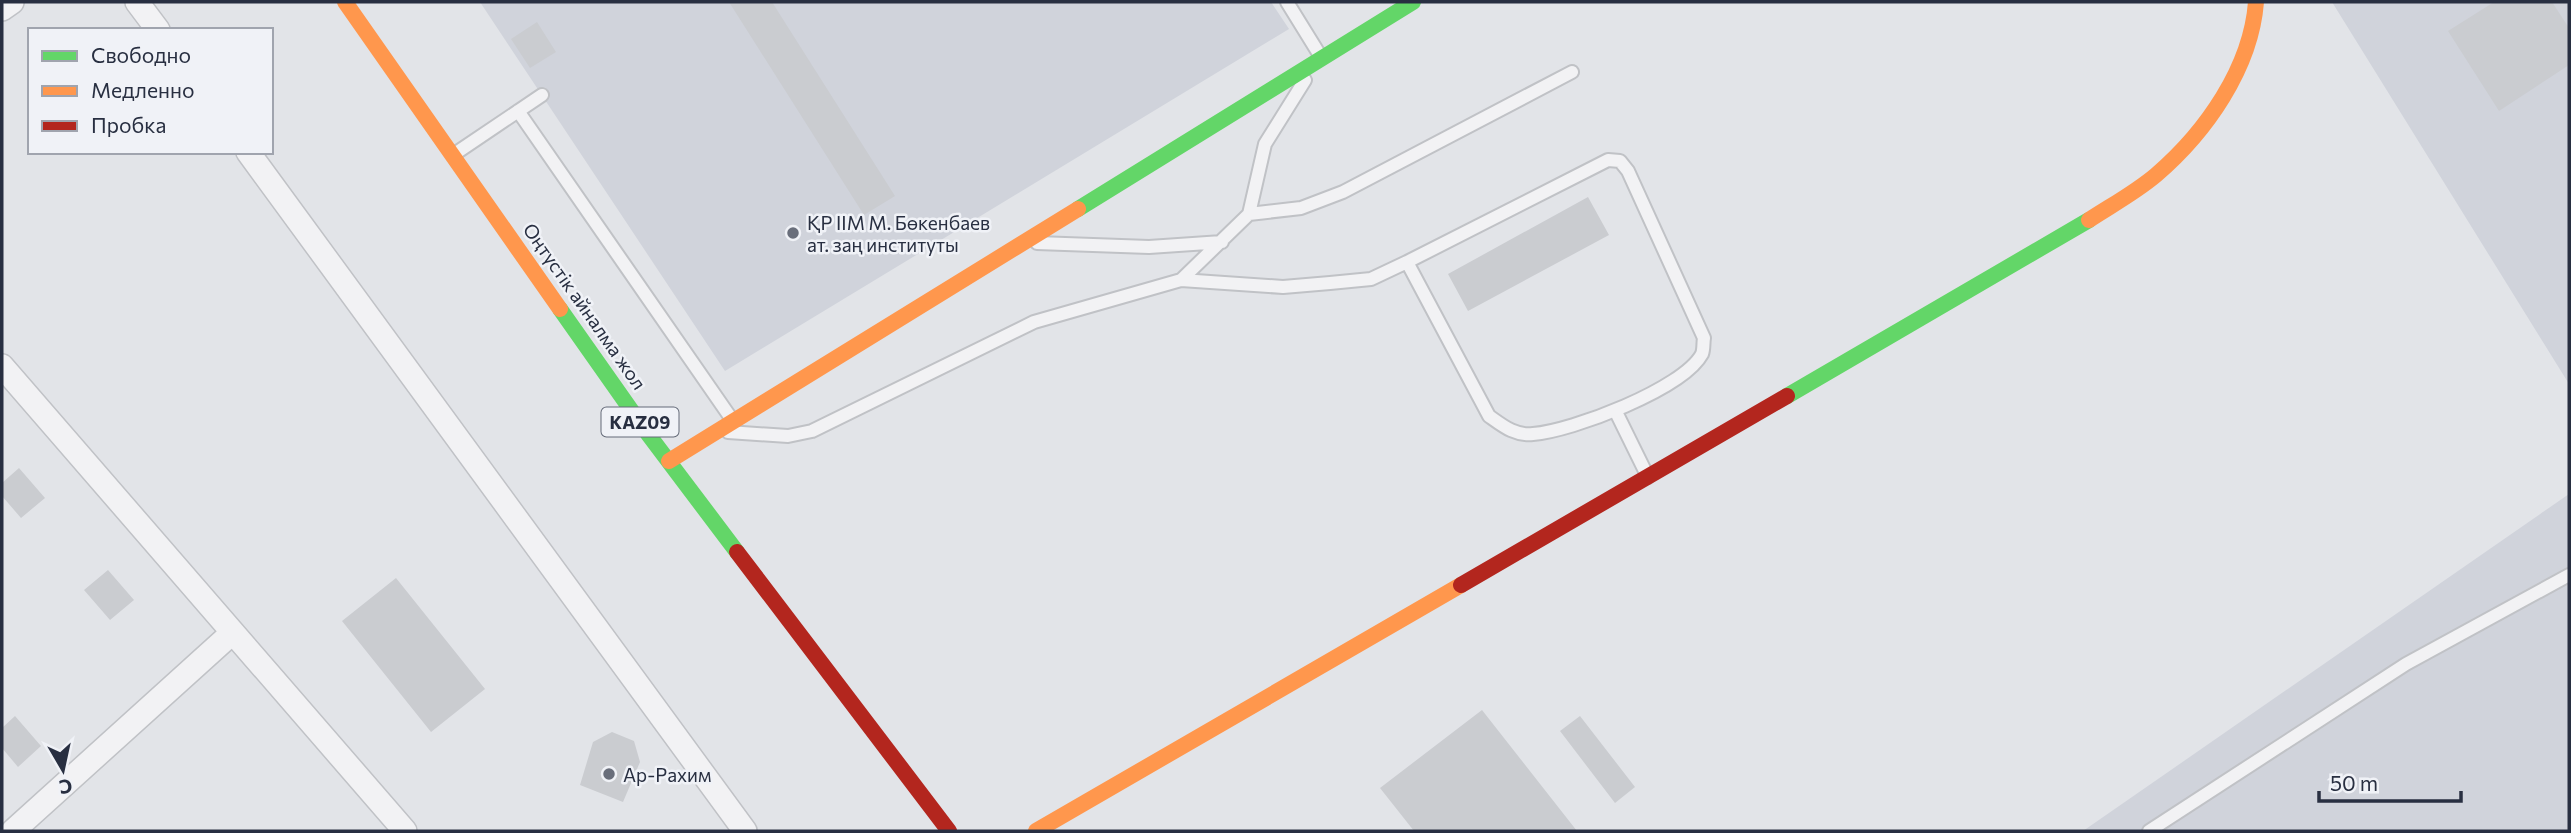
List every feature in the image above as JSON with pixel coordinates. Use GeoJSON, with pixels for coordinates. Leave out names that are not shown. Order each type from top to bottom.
{"type":"FeatureCollection","features":[{"type":"Feature","properties":{"kind":"main road","name":"Оңтүстік айналма жол"},"geometry":{"type":"LineString","coordinates":[[345,2],[669,461],[949,831]]}},
{"type":"Feature","properties":{"kind":"main road"},"geometry":{"type":"LineString","coordinates":[[669,461],[1322,55],[1413,2]]}},
{"type":"Feature","properties":{"kind":"main road"},"geometry":{"type":"LineString","coordinates":[[1036,831],[2080,226],[2156,175],[2201,125],[2239,67],[2257,20],[2256,2]]}},
{"type":"Feature","properties":{"kind":"street"},"geometry":{"type":"LineString","coordinates":[[2,9],[12,2]]}},
{"type":"Feature","properties":{"kind":"street"},"geometry":{"type":"LineString","coordinates":[[137,2],[156,28]]}},
{"type":"Feature","properties":{"kind":"street"},"geometry":{"type":"LineString","coordinates":[[249,154],[745,831]]}},
{"type":"Feature","properties":{"kind":"street"},"geometry":{"type":"LineString","coordinates":[[2,366],[405,831]]}},
{"type":"Feature","properties":{"kind":"street"},"geometry":{"type":"LineString","coordinates":[[13,831],[232,633]]}},
{"type":"Feature","properties":{"kind":"lane"},"geometry":{"type":"LineString","coordinates":[[1181,280],[1249,214],[1265,144],[1322,55],[1287,2]]}},
{"type":"Feature","properties":{"kind":"lane"},"geometry":{"type":"LineString","coordinates":[[1249,214],[1301,208],[1343,192],[1572,72]]}},
{"type":"Feature","properties":{"kind":"lane"},"geometry":{"type":"LineString","coordinates":[[453,155],[542,95]]}},
{"type":"Feature","properties":{"kind":"lane"},"geometry":{"type":"LineString","coordinates":[[518,111],[727,427],[788,436],[812,431],[1034,322],[1181,280],[1283,287],[1371,279],[1608,160],[1620,161],[1628,171],[1704,338],[1703,352],[1689,368],[1616,412],[1532,435],[1511,432],[1489,416],[1406,262]]}},
{"type":"Feature","properties":{"kind":"lane"},"geometry":{"type":"LineString","coordinates":[[1022,242],[1149,247],[1222,242]]}},
{"type":"Feature","properties":{"kind":"lane"},"geometry":{"type":"LineString","coordinates":[[1616,412],[1648,477]]}},
{"type":"Feature","properties":{"kind":"lane"},"geometry":{"type":"LineString","coordinates":[[2150,831],[2406,664],[2569,575]]}},
{"type":"Feature","properties":{"kind":"shaded area","name":"ҚР ІІМ М. Бөкенбаев ат. заң институты"},"geometry":{"type":"Polygon","coordinates":[[[480,2],[1271,2],[1289,29],[725,371],[480,2]]]}},
{"type":"Feature","properties":{"kind":"shaded area"},"geometry":{"type":"Polygon","coordinates":[[[2332,2],[2569,2],[2569,384],[2332,2]]]}},
{"type":"Feature","properties":{"kind":"shaded area"},"geometry":{"type":"Polygon","coordinates":[[[2569,494],[2569,831],[2083,831],[2569,494]]]}},
{"type":"Feature","properties":{"kind":"building"},"geometry":{"type":"Polygon","coordinates":[[[729,2],[772,2],[895,196],[864,215],[729,2]]]}},
{"type":"Feature","properties":{"kind":"building"},"geometry":{"type":"Polygon","coordinates":[[[2494,2],[2552,2],[2569,28],[2569,65],[2499,111],[2448,31],[2494,2]]]}},
{"type":"Feature","properties":{"kind":"building"},"geometry":{"type":"Polygon","coordinates":[[[537,22],[556,52],[530,68],[511,39],[537,22]]]}},
{"type":"Feature","properties":{"kind":"building"},"geometry":{"type":"Polygon","coordinates":[[[1588,197],[1609,235],[1468,311],[1448,274],[1588,197]]]}},
{"type":"Feature","properties":{"kind":"building"},"geometry":{"type":"Polygon","coordinates":[[[19,468],[45,498],[21,518],[2,496],[2,483],[19,468]]]}},
{"type":"Feature","properties":{"kind":"building"},"geometry":{"type":"Polygon","coordinates":[[[108,570],[134,600],[110,620],[84,590],[108,570]]]}},
{"type":"Feature","properties":{"kind":"building"},"geometry":{"type":"Polygon","coordinates":[[[396,578],[485,689],[431,732],[342,621],[396,578]]]}},
{"type":"Feature","properties":{"kind":"building"},"geometry":{"type":"Polygon","coordinates":[[[1482,710],[1577,831],[1414,831],[1380,788],[1482,710]]]}},
{"type":"Feature","properties":{"kind":"building"},"geometry":{"type":"Polygon","coordinates":[[[15,716],[41,746],[18,767],[2,748],[2,728],[15,716]]]}},
{"type":"Feature","properties":{"kind":"building"},"geometry":{"type":"Polygon","coordinates":[[[1580,716],[1635,787],[1615,803],[1560,731],[1580,716]]]}},
{"type":"Feature","properties":{"kind":"building","name":"Ар-Рахим"},"geometry":{"type":"Polygon","coordinates":[[[612,732],[634,741],[640,762],[623,802],[580,785],[593,742],[612,732]]]}},
{"type":"Feature","properties":{"kind":"traffic: fast"},"geometry":{"type":"LineString","coordinates":[[1078,209],[1413,2]]}},
{"type":"Feature","properties":{"kind":"traffic: fast"},"geometry":{"type":"LineString","coordinates":[[1787,396],[2089,220]]}},
{"type":"Feature","properties":{"kind":"traffic: fast"},"geometry":{"type":"LineString","coordinates":[[560,309],[648,434],[737,552]]}},
{"type":"Feature","properties":{"kind":"traffic: slow"},"geometry":{"type":"LineString","coordinates":[[345,2],[560,309]]}},
{"type":"Feature","properties":{"kind":"traffic: slow"},"geometry":{"type":"LineString","coordinates":[[2089,220],[2156,175],[2208,119],[2223,97],[2245,51],[2256,2]]}},
{"type":"Feature","properties":{"kind":"traffic: slow"},"geometry":{"type":"LineString","coordinates":[[669,461],[1078,209]]}},
{"type":"Feature","properties":{"kind":"traffic: slow"},"geometry":{"type":"LineString","coordinates":[[1036,831],[1461,585]]}},
{"type":"Feature","properties":{"kind":"traffic: jam"},"geometry":{"type":"LineString","coordinates":[[1461,585],[1787,396]]}},
{"type":"Feature","properties":{"kind":"traffic: jam"},"geometry":{"type":"LineString","coordinates":[[737,552],[949,831]]}},
{"type":"Feature","properties":{"kind":"place","name":"ҚР ІІМ М. Бөкенбаев ат. заң институты"},"geometry":{"type":"Point","coordinates":[793,233]}},
{"type":"Feature","properties":{"kind":"place","name":"Ар-Рахим"},"geometry":{"type":"Point","coordinates":[609,774]}}]}
